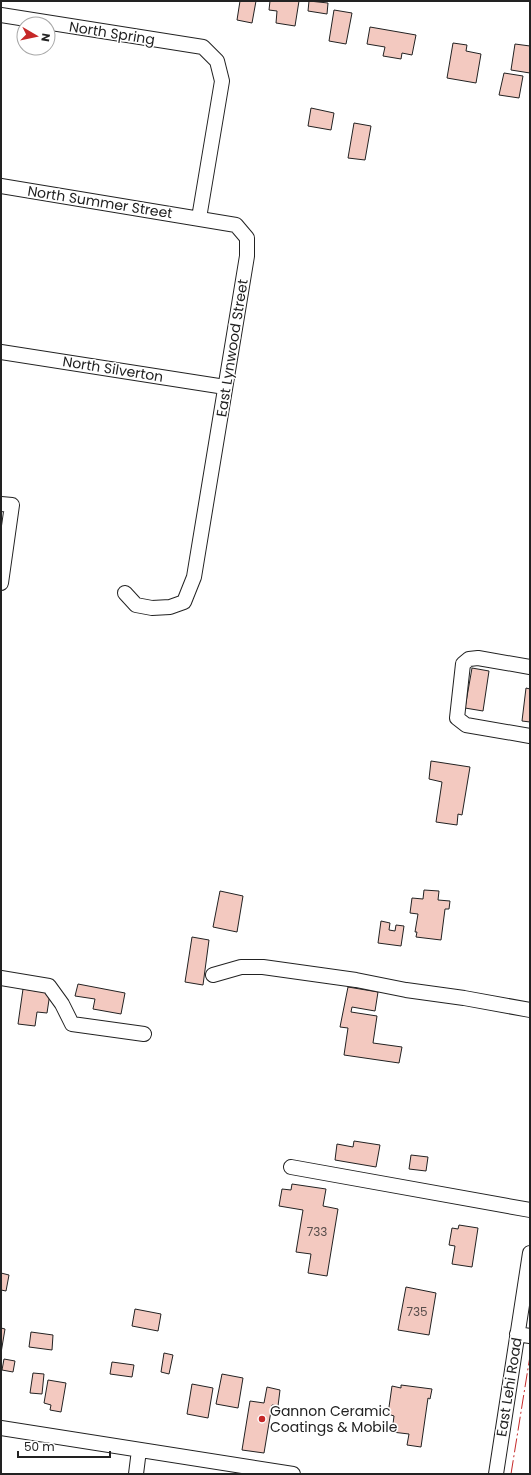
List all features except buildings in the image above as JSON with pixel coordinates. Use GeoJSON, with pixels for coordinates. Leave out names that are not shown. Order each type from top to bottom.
{"type":"FeatureCollection","features":[{"type":"Feature","properties":{"kind":"street","name":"North Spring"},"geometry":{"type":"LineString","coordinates":[[1,16],[203,47],[217,61],[222,81],[199,218]]}},
{"type":"Feature","properties":{"kind":"street","name":"North Summer Street"},"geometry":{"type":"LineString","coordinates":[[1,186],[199,218]]}},
{"type":"Feature","properties":{"kind":"street","name":"East Lynwood Street"},"geometry":{"type":"LineString","coordinates":[[125,593],[136,605],[170,607],[184,602],[194,577],[247,256],[247,238],[236,225],[199,218]]}},
{"type":"Feature","properties":{"kind":"street","name":"North Silverton"},"geometry":{"type":"LineString","coordinates":[[1,352],[225,387]]}},
{"type":"Feature","properties":{"kind":"street"},"geometry":{"type":"LineString","coordinates":[[1,504],[12,505],[1,583]]}},
{"type":"Feature","properties":{"kind":"street"},"geometry":{"type":"LineString","coordinates":[[530,667],[478,658],[469,659],[462,664],[457,718],[466,725],[530,736]]}},
{"type":"Feature","properties":{"kind":"street"},"geometry":{"type":"LineString","coordinates":[[213,975],[241,967],[264,967],[356,980],[406,990],[464,998],[530,1010]]}},
{"type":"Feature","properties":{"kind":"street"},"geometry":{"type":"LineString","coordinates":[[1,978],[49,986],[62,1004],[72,1024],[144,1034]]}},
{"type":"Feature","properties":{"kind":"street"},"geometry":{"type":"LineString","coordinates":[[291,1167],[530,1210]]}},
{"type":"Feature","properties":{"kind":"street","name":"East Lehi Road"},"geometry":{"type":"LineString","coordinates":[[496,1474],[524,1335],[530,1253]]}},
{"type":"Feature","properties":{"kind":"street"},"geometry":{"type":"LineString","coordinates":[[1,1428],[139,1450],[251,1471],[293,1474]]}},
{"type":"Feature","properties":{"kind":"street"},"geometry":{"type":"LineString","coordinates":[[136,1474],[139,1450]]}},
{"type":"Feature","properties":{"kind":"power"},"geometry":{"type":"LineString","coordinates":[[511,1474],[530,1356]]}},
{"type":"Feature","properties":{"kind":"place","name":"Gannon Ceramic Coatings & Mobile"},"geometry":{"type":"Point","coordinates":[262,1419]}}]}
